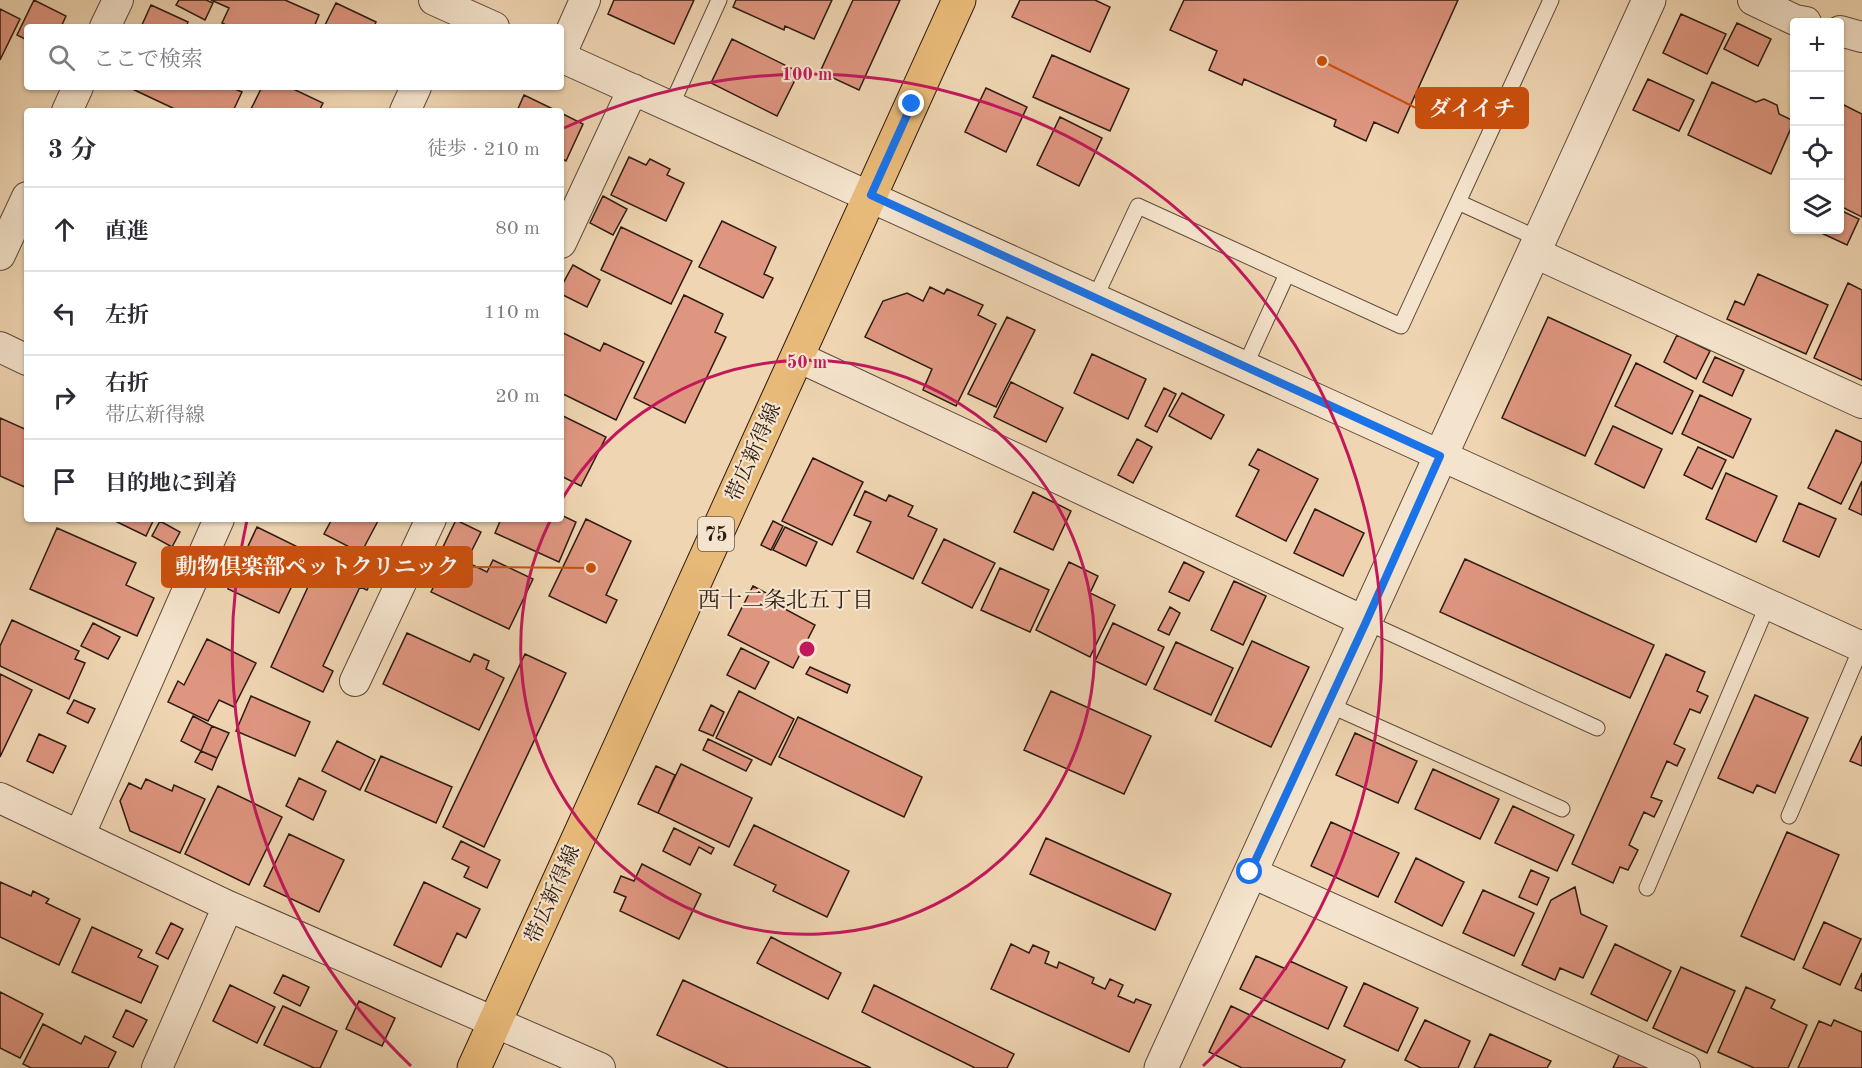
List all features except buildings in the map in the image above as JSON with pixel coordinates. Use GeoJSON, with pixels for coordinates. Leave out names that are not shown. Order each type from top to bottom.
{"type":"FeatureCollection","features":[{"type":"Feature","properties":{"kind":"main road","name":"帯広新得線"},"geometry":{"type":"LineString","coordinates":[[474,1068],[959,0]]}},
{"type":"Feature","properties":{"kind":"street"},"geometry":{"type":"LineString","coordinates":[[106,24],[118,0]]}},
{"type":"Feature","properties":{"kind":"street"},"geometry":{"type":"LineString","coordinates":[[564,48],[585,0]]}},
{"type":"Feature","properties":{"kind":"street"},"geometry":{"type":"LineString","coordinates":[[1753,0],[1791,18]]}},
{"type":"Feature","properties":{"kind":"street"},"geometry":{"type":"LineString","coordinates":[[1161,1068],[1536,246],[1640,3]]}},
{"type":"Feature","properties":{"kind":"street"},"geometry":{"type":"LineString","coordinates":[[443,12],[484,24]]}},
{"type":"Feature","properties":{"kind":"street"},"geometry":{"type":"LineString","coordinates":[[1844,33],[1862,38]]}},
{"type":"Feature","properties":{"kind":"street"},"geometry":{"type":"LineString","coordinates":[[564,56],[1862,646]]}},
{"type":"Feature","properties":{"kind":"street"},"geometry":{"type":"LineString","coordinates":[[564,237],[633,89]]}},
{"type":"Feature","properties":{"kind":"street"},"geometry":{"type":"LineString","coordinates":[[68,108],[77,90]]}},
{"type":"Feature","properties":{"kind":"street"},"geometry":{"type":"LineString","coordinates":[[406,108],[415,90]]}},
{"type":"Feature","properties":{"kind":"street"},"geometry":{"type":"LineString","coordinates":[[0,255],[24,203]]}},
{"type":"Feature","properties":{"kind":"street"},"geometry":{"type":"LineString","coordinates":[[1536,246],[1862,404]]}},
{"type":"Feature","properties":{"kind":"street"},"geometry":{"type":"LineString","coordinates":[[0,347],[24,359]]}},
{"type":"Feature","properties":{"kind":"street"},"geometry":{"type":"LineString","coordinates":[[796,356],[1366,622]]}},
{"type":"Feature","properties":{"kind":"street"},"geometry":{"type":"LineString","coordinates":[[80,834],[218,522]]}},
{"type":"Feature","properties":{"kind":"street"},"geometry":{"type":"LineString","coordinates":[[355,681],[430,522]]}},
{"type":"Feature","properties":{"kind":"street"},"geometry":{"type":"LineString","coordinates":[[0,798],[228,906],[600,1068]]}},
{"type":"Feature","properties":{"kind":"street"},"geometry":{"type":"LineString","coordinates":[[1250,872],[1685,1068]]}},
{"type":"Feature","properties":{"kind":"street"},"geometry":{"type":"LineString","coordinates":[[157,1068],[228,906]]}},
{"type":"Feature","properties":{"kind":"lane"},"geometry":{"type":"LineString","coordinates":[[671,106],[719,0]]}},
{"type":"Feature","properties":{"kind":"lane"},"geometry":{"type":"LineString","coordinates":[[1095,298],[1138,206],[1401,326],[1551,0]]}},
{"type":"Feature","properties":{"kind":"lane"},"geometry":{"type":"LineString","coordinates":[[1458,202],[1536,246]]}},
{"type":"Feature","properties":{"kind":"lane"},"geometry":{"type":"LineString","coordinates":[[1245,366],[1287,274]]}},
{"type":"Feature","properties":{"kind":"lane"},"geometry":{"type":"LineString","coordinates":[[1647,888],[1768,604]]}},
{"type":"Feature","properties":{"kind":"lane"},"geometry":{"type":"LineString","coordinates":[[1366,622],[1597,728]]}},
{"type":"Feature","properties":{"kind":"lane"},"geometry":{"type":"LineString","coordinates":[[1789,816],[1862,646]]}},
{"type":"Feature","properties":{"kind":"lane"},"geometry":{"type":"LineString","coordinates":[[1328,704],[1562,809]]}},
{"type":"Feature","properties":{"kind":"place","name":"ダイイチ"},"geometry":{"type":"Point","coordinates":[1322,61]}},
{"type":"Feature","properties":{"kind":"place","name":"動物倶楽部ペットクリニック"},"geometry":{"type":"Point","coordinates":[591,568]}},
{"type":"Feature","properties":{"kind":"district","name":"西十二条北五丁目"},"geometry":{"type":"Point","coordinates":[786,599]}},
{"type":"Feature","properties":{"kind":"route"},"geometry":{"type":"LineString","coordinates":[[912,104],[871,195],[1440,456],[1250,872]]}}]}
